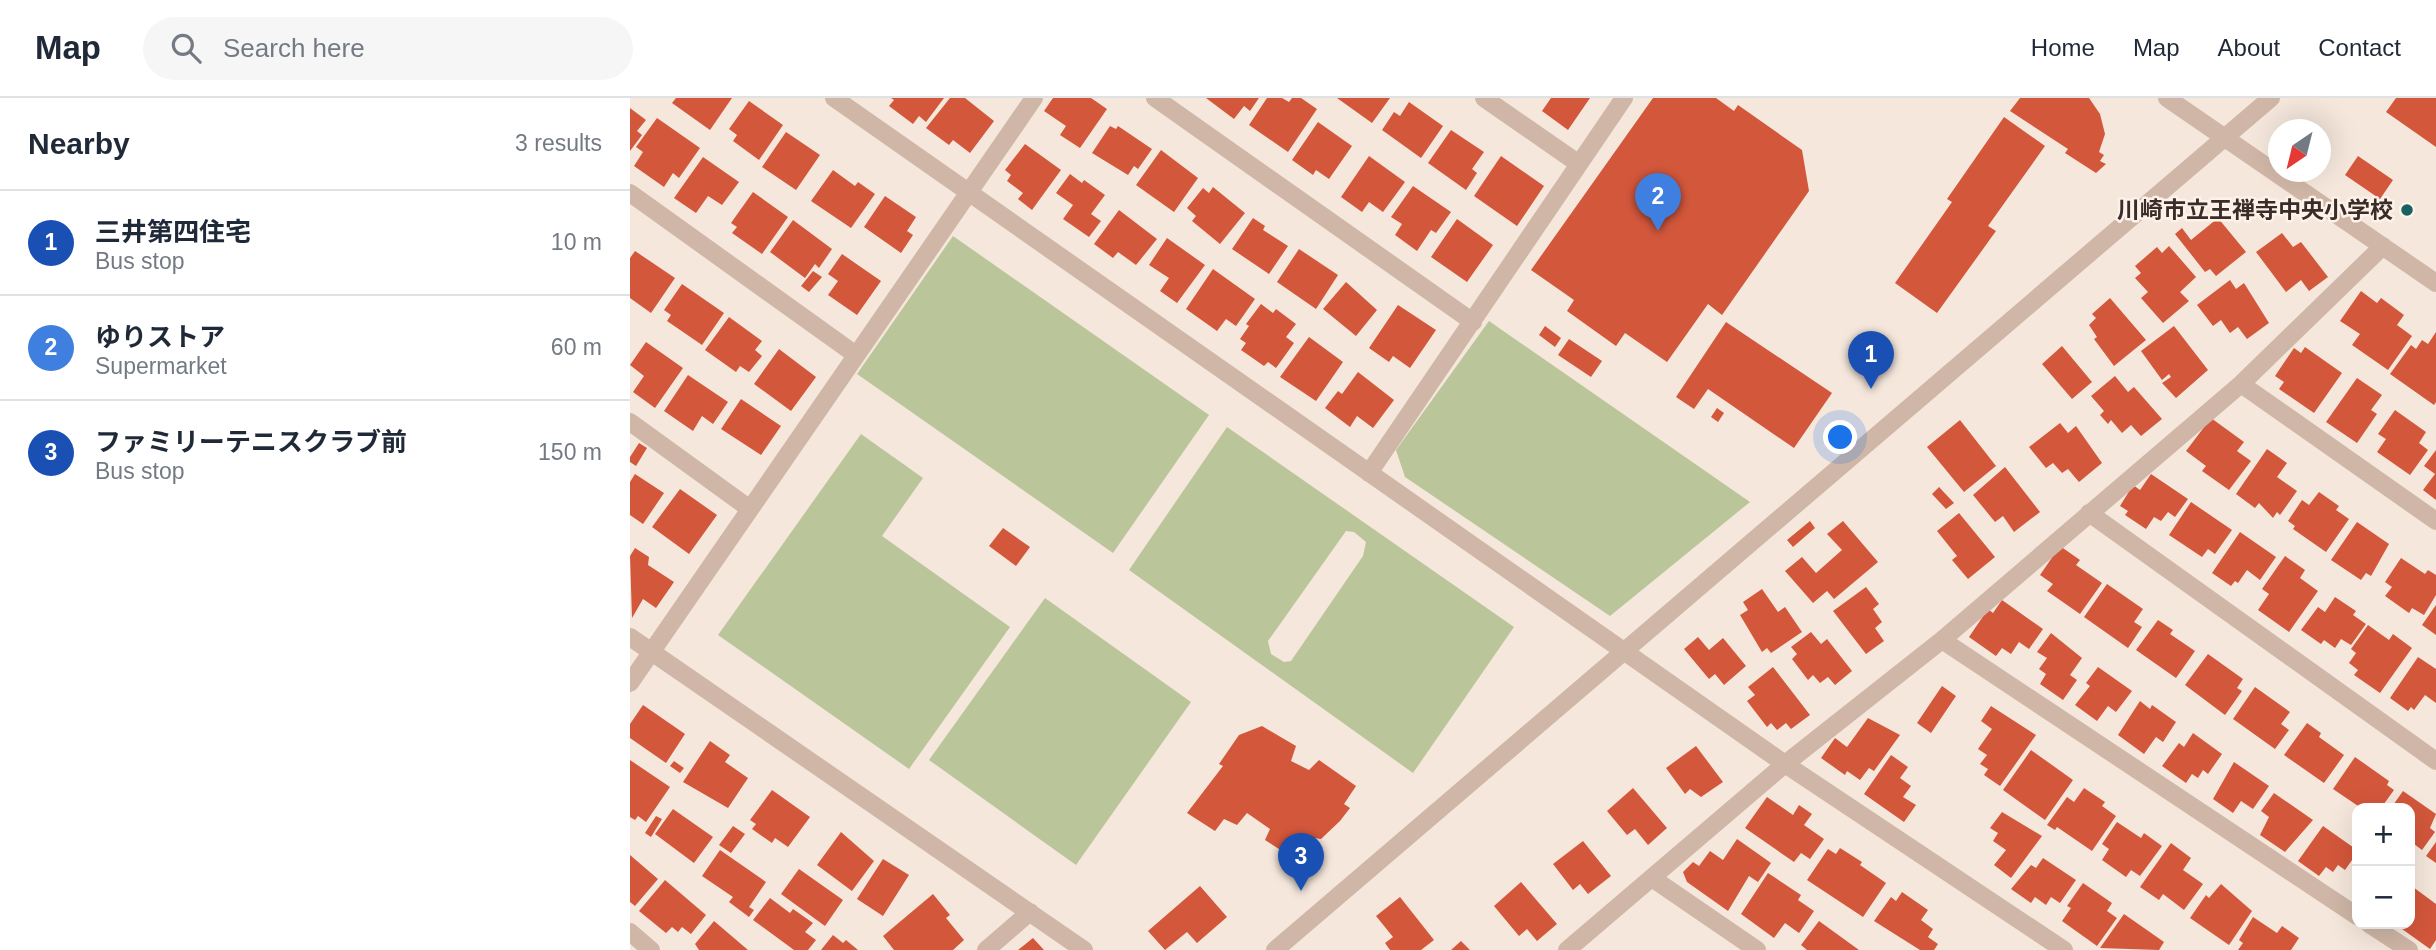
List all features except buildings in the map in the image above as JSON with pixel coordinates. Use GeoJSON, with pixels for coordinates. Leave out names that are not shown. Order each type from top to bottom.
{"type":"FeatureCollection","features":[{"type":"Feature","properties":{"kind":"street"},"geometry":{"type":"LineString","coordinates":[[834,98],[1785,764],[2064,950]]}},
{"type":"Feature","properties":{"kind":"street"},"geometry":{"type":"LineString","coordinates":[[630,683],[1034,98]]}},
{"type":"Feature","properties":{"kind":"street"},"geometry":{"type":"LineString","coordinates":[[1155,98],[1473,322]]}},
{"type":"Feature","properties":{"kind":"street"},"geometry":{"type":"LineString","coordinates":[[1484,98],[1579,164]]}},
{"type":"Feature","properties":{"kind":"street"},"geometry":{"type":"LineString","coordinates":[[1369,473],[1624,98]]}},
{"type":"Feature","properties":{"kind":"street"},"geometry":{"type":"LineString","coordinates":[[2167,98],[2436,283]]}},
{"type":"Feature","properties":{"kind":"street"},"geometry":{"type":"LineString","coordinates":[[1275,950],[2271,98]]}},
{"type":"Feature","properties":{"kind":"street"},"geometry":{"type":"LineString","coordinates":[[630,193],[856,355]]}},
{"type":"Feature","properties":{"kind":"street"},"geometry":{"type":"LineString","coordinates":[[1567,950],[1785,764],[1941,640],[2241,384],[2383,246]]}},
{"type":"Feature","properties":{"kind":"street"},"geometry":{"type":"LineString","coordinates":[[2241,384],[2436,520]]}},
{"type":"Feature","properties":{"kind":"street"},"geometry":{"type":"LineString","coordinates":[[630,422],[750,509]]}},
{"type":"Feature","properties":{"kind":"street"},"geometry":{"type":"LineString","coordinates":[[2089,513],[2436,761]]}},
{"type":"Feature","properties":{"kind":"street"},"geometry":{"type":"LineString","coordinates":[[630,637],[1084,950]]}},
{"type":"Feature","properties":{"kind":"street"},"geometry":{"type":"LineString","coordinates":[[1941,640],[2352,913]]}},
{"type":"Feature","properties":{"kind":"street"},"geometry":{"type":"LineString","coordinates":[[1652,878],[1757,950]]}},
{"type":"Feature","properties":{"kind":"street"},"geometry":{"type":"LineString","coordinates":[[986,950],[1030,912]]}},
{"type":"Feature","properties":{"kind":"street"},"geometry":{"type":"LineString","coordinates":[[2377,929],[2409,950]]}},
{"type":"Feature","properties":{"kind":"street"},"geometry":{"type":"LineString","coordinates":[[630,932],[651,950]]}},
{"type":"Feature","properties":{"kind":"green space"},"geometry":{"type":"Polygon","coordinates":[[[953,236],[1209,415],[1113,553],[857,374],[953,236]]]}},
{"type":"Feature","properties":{"kind":"green space"},"geometry":{"type":"Polygon","coordinates":[[[1489,321],[1750,502],[1610,616],[1405,477],[1396,450],[1489,321]]]}},
{"type":"Feature","properties":{"kind":"green space"},"geometry":{"type":"Polygon","coordinates":[[[1227,427],[1514,627],[1413,773],[1129,570],[1227,427]],[[1346,531],[1268,641],[1271,654],[1284,662],[1291,661],[1363,556],[1366,542],[1354,532],[1346,531]]]}},
{"type":"Feature","properties":{"kind":"green space"},"geometry":{"type":"Polygon","coordinates":[[[861,434],[923,478],[882,536],[1010,627],[909,769],[718,635],[861,434]]]}},
{"type":"Feature","properties":{"kind":"green space"},"geometry":{"type":"Polygon","coordinates":[[[1045,598],[1191,702],[1076,865],[929,760],[1045,598]]]}},
{"type":"Feature","properties":{"kind":"place","name":"川崎市立王禅寺中央小学校"},"geometry":{"type":"Point","coordinates":[2407,210]}},
{"type":"Feature","properties":{"kind":"place","name":"ゆりストア"},"geometry":{"type":"Point","coordinates":[1658,231]}},
{"type":"Feature","properties":{"kind":"place","name":"三井第四住宅"},"geometry":{"type":"Point","coordinates":[1871,389]}},
{"type":"Feature","properties":{"kind":"place","name":"ファミリーテニスクラブ前"},"geometry":{"type":"Point","coordinates":[1301,891]}}]}
